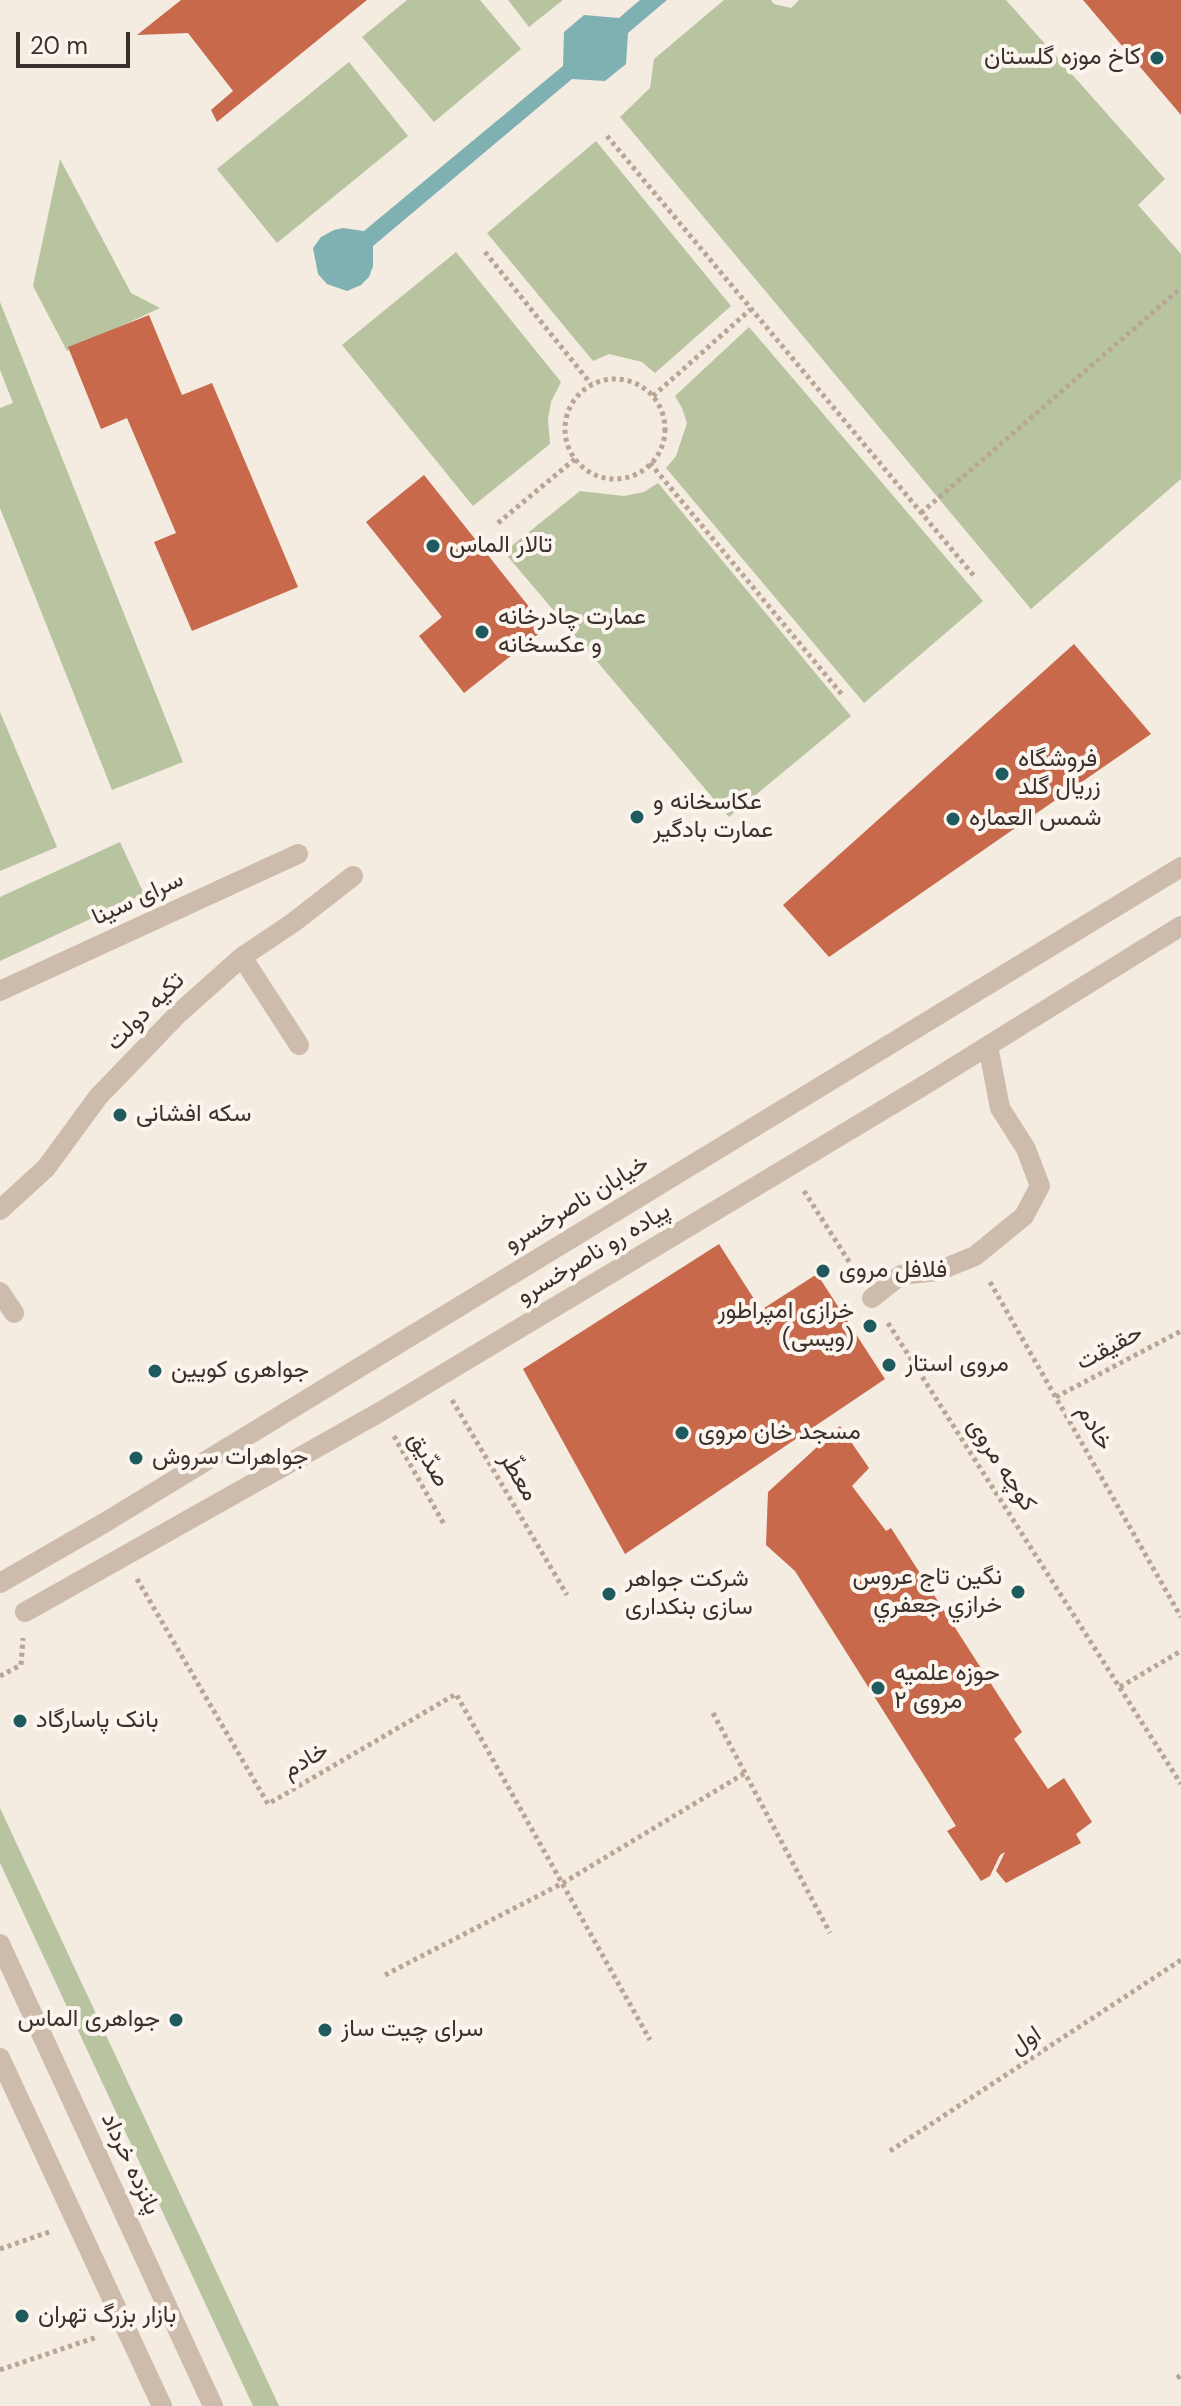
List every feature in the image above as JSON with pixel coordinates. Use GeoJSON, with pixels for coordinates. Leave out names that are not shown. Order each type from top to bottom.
{"type":"FeatureCollection","features":[{"type":"Feature","properties":{"kind":"street","name":"سرای سینا"},"geometry":{"type":"LineString","coordinates":[[0,991],[298,854]]}},
{"type":"Feature","properties":{"kind":"street","name":"خیابان ناصرخسرو"},"geometry":{"type":"LineString","coordinates":[[0,1583],[104,1523],[1181,867]]}},
{"type":"Feature","properties":{"kind":"street","name":"تکیه دولت"},"geometry":{"type":"LineString","coordinates":[[0,1210],[46,1168],[98,1097],[178,1014],[242,957],[353,876]]}},
{"type":"Feature","properties":{"kind":"street","name":"پیاده رو ناصرخسرو"},"geometry":{"type":"LineString","coordinates":[[25,1612],[380,1412],[988,1046],[1181,926]]}},
{"type":"Feature","properties":{"kind":"street"},"geometry":{"type":"LineString","coordinates":[[242,957],[299,1045]]}},
{"type":"Feature","properties":{"kind":"street"},"geometry":{"type":"LineString","coordinates":[[872,1298],[901,1275],[938,1271],[975,1256],[1024,1216],[1040,1186],[1026,1149],[1000,1108],[988,1046]]}},
{"type":"Feature","properties":{"kind":"street"},"geometry":{"type":"LineString","coordinates":[[0,1292],[14,1313]]}},
{"type":"Feature","properties":{"kind":"street","name":"پانزده خرداد"},"geometry":{"type":"LineString","coordinates":[[0,1944],[213,2406]]}},
{"type":"Feature","properties":{"kind":"street"},"geometry":{"type":"LineString","coordinates":[[0,2058],[162,2406]]}},
{"type":"Feature","properties":{"kind":"path"},"geometry":{"type":"LineString","coordinates":[[607,136],[974,576]]}},
{"type":"Feature","properties":{"kind":"path"},"geometry":{"type":"LineString","coordinates":[[485,252],[591,384]]}},
{"type":"Feature","properties":{"kind":"path"},"geometry":{"type":"LineString","coordinates":[[921,513],[1181,288]]}},
{"type":"Feature","properties":{"kind":"path"},"geometry":{"type":"LineString","coordinates":[[653,396],[751,309]]}},
{"type":"Feature","properties":{"kind":"path"},"geometry":{"type":"LineString","coordinates":[[607,379],[624,379],[640,385],[653,396],[661,409],[665,425],[663,441],[650,463],[632,476],[617,479],[601,477],[575,459],[564,432],[566,417],[571,404],[591,384],[607,379]]}},
{"type":"Feature","properties":{"kind":"path"},"geometry":{"type":"LineString","coordinates":[[498,523],[575,459]]}},
{"type":"Feature","properties":{"kind":"path"},"geometry":{"type":"LineString","coordinates":[[650,463],[844,697]]}},
{"type":"Feature","properties":{"kind":"path","name":"کوچه مروی"},"geometry":{"type":"LineString","coordinates":[[788,1167],[1181,1784]]}},
{"type":"Feature","properties":{"kind":"path","name":"خادم"},"geometry":{"type":"LineString","coordinates":[[975,1256],[1181,1617]]}},
{"type":"Feature","properties":{"kind":"path","name":"حقیقت"},"geometry":{"type":"LineString","coordinates":[[1056,1397],[1181,1331]]}},
{"type":"Feature","properties":{"kind":"path","name":"معطّر"},"geometry":{"type":"LineString","coordinates":[[438,1377],[567,1595]]}},
{"type":"Feature","properties":{"kind":"path","name":"صدّیق"},"geometry":{"type":"LineString","coordinates":[[380,1412],[445,1526]]}},
{"type":"Feature","properties":{"kind":"path","name":"خادم"},"geometry":{"type":"LineString","coordinates":[[124,1557],[268,1804],[456,1694],[650,2040]]}},
{"type":"Feature","properties":{"kind":"path"},"geometry":{"type":"LineString","coordinates":[[1120,1687],[1181,1651]]}},
{"type":"Feature","properties":{"kind":"path"},"geometry":{"type":"LineString","coordinates":[[0,1676],[21,1665]]}},
{"type":"Feature","properties":{"kind":"path"},"geometry":{"type":"LineString","coordinates":[[713,1713],[830,1933]]}},
{"type":"Feature","properties":{"kind":"path"},"geometry":{"type":"LineString","coordinates":[[385,1975],[563,1883],[745,1773]]}},
{"type":"Feature","properties":{"kind":"path","name":"اول"},"geometry":{"type":"LineString","coordinates":[[890,2151],[1181,1960]]}},
{"type":"Feature","properties":{"kind":"path"},"geometry":{"type":"LineString","coordinates":[[0,2370],[125,2327]]}},
{"type":"Feature","properties":{"kind":"green space"},"geometry":{"type":"Polygon","coordinates":[[[407,0],[480,0],[521,49],[434,122],[362,37],[407,0]]]}},
{"type":"Feature","properties":{"kind":"green space"},"geometry":{"type":"Polygon","coordinates":[[[508,0],[563,0],[529,27],[508,0]]]}},
{"type":"Feature","properties":{"kind":"green space"},"geometry":{"type":"Polygon","coordinates":[[[724,0],[771,0],[774,4],[791,8],[799,0],[1006,0],[1165,179],[1138,205],[1181,254],[1181,479],[1031,609],[620,117],[650,88],[654,59],[724,0]]]}},
{"type":"Feature","properties":{"kind":"green space"},"geometry":{"type":"Polygon","coordinates":[[[349,62],[408,136],[277,243],[217,169],[349,62]]]}},
{"type":"Feature","properties":{"kind":"green space"},"geometry":{"type":"Polygon","coordinates":[[[596,141],[731,306],[655,373],[642,362],[609,354],[593,361],[487,233],[596,141]]]}},
{"type":"Feature","properties":{"kind":"green space"},"geometry":{"type":"Polygon","coordinates":[[[60,159],[131,293],[160,308],[67,351],[33,286],[60,159]]]}},
{"type":"Feature","properties":{"kind":"green space"},"geometry":{"type":"Polygon","coordinates":[[[456,252],[561,382],[551,402],[548,419],[550,444],[473,506],[342,345],[456,252]]]}},
{"type":"Feature","properties":{"kind":"green space"},"geometry":{"type":"Polygon","coordinates":[[[0,302],[183,762],[112,790],[0,508],[0,408],[13,403],[0,370],[0,302]]]}},
{"type":"Feature","properties":{"kind":"green space"},"geometry":{"type":"Polygon","coordinates":[[[749,327],[983,601],[864,703],[666,468],[676,456],[687,423],[675,396],[749,327]]]}},
{"type":"Feature","properties":{"kind":"green space"},"geometry":{"type":"Polygon","coordinates":[[[658,483],[851,716],[729,817],[504,552],[580,491],[624,496],[644,492],[658,483]]]}},
{"type":"Feature","properties":{"kind":"green space"},"geometry":{"type":"Polygon","coordinates":[[[0,712],[57,847],[0,871],[0,712]]]}},
{"type":"Feature","properties":{"kind":"green space"},"geometry":{"type":"Polygon","coordinates":[[[120,842],[144,894],[0,961],[0,897],[120,842]]]}},
{"type":"Feature","properties":{"kind":"green space"},"geometry":{"type":"Polygon","coordinates":[[[0,1808],[279,2406],[253,2406],[0,1863],[0,1808]]]}},
{"type":"Feature","properties":{"kind":"water"},"geometry":{"type":"Polygon","coordinates":[[[640,0],[667,0],[628,33],[626,64],[605,81],[572,79],[373,246],[373,266],[369,277],[361,285],[347,291],[327,284],[318,274],[313,248],[321,237],[343,228],[364,231],[563,66],[564,32],[584,15],[619,18],[640,0]]]}},
{"type":"Feature","properties":{"kind":"building"},"geometry":{"type":"Polygon","coordinates":[[[181,0],[367,0],[217,122],[211,110],[233,91],[188,33],[137,35],[181,0]]]}},
{"type":"Feature","properties":{"kind":"building","name":"کاخ موزه گلستان"},"geometry":{"type":"Polygon","coordinates":[[[1083,0],[1181,0],[1181,115],[1083,0]]]}},
{"type":"Feature","properties":{"kind":"building"},"geometry":{"type":"Polygon","coordinates":[[[149,315],[182,395],[212,383],[298,587],[192,631],[154,542],[176,533],[127,418],[101,429],[68,347],[149,315]]]}},
{"type":"Feature","properties":{"kind":"building"},"geometry":{"type":"Polygon","coordinates":[[[424,475],[546,628],[464,693],[419,636],[442,617],[366,522],[424,475]]]}},
{"type":"Feature","properties":{"kind":"building","name":"شمس العماره"},"geometry":{"type":"Polygon","coordinates":[[[1074,644],[1151,734],[829,957],[783,905],[1074,644]]]}},
{"type":"Feature","properties":{"kind":"building","name":"مسجد خان مروی"},"geometry":{"type":"Polygon","coordinates":[[[719,1244],[761,1310],[817,1274],[885,1379],[625,1554],[523,1369],[719,1244]]]}},
{"type":"Feature","properties":{"kind":"building"},"geometry":{"type":"Polygon","coordinates":[[[840,1426],[869,1468],[852,1486],[886,1531],[891,1528],[1022,1732],[1014,1739],[1048,1789],[1064,1778],[1092,1822],[1076,1834],[1081,1843],[1006,1883],[996,1871],[1005,1852],[1000,1855],[990,1876],[981,1881],[947,1831],[956,1826],[795,1571],[766,1545],[768,1492],[840,1426]]]}},
{"type":"Feature","properties":{"kind":"place","name":"کاخ موزه گلستان"},"geometry":{"type":"Point","coordinates":[1157,58]}},
{"type":"Feature","properties":{"kind":"place","name":"تالار الماس"},"geometry":{"type":"Point","coordinates":[433,546]}},
{"type":"Feature","properties":{"kind":"place","name":"عمارت چادرخانه و عکسخانه"},"geometry":{"type":"Point","coordinates":[482,632]}},
{"type":"Feature","properties":{"kind":"place","name":"فروشگاه زریال گلد"},"geometry":{"type":"Point","coordinates":[1002,774]}},
{"type":"Feature","properties":{"kind":"place","name":"عکاسخانه و عمارت بادگیر"},"geometry":{"type":"Point","coordinates":[637,817]}},
{"type":"Feature","properties":{"kind":"place","name":"شمس العماره"},"geometry":{"type":"Point","coordinates":[953,819]}},
{"type":"Feature","properties":{"kind":"place","name":"سکه افشانی"},"geometry":{"type":"Point","coordinates":[120,1115]}},
{"type":"Feature","properties":{"kind":"place","name":"فلافل مروی"},"geometry":{"type":"Point","coordinates":[823,1271]}},
{"type":"Feature","properties":{"kind":"place","name":"خرازی امپراطور (ویسی)"},"geometry":{"type":"Point","coordinates":[870,1326]}},
{"type":"Feature","properties":{"kind":"place","name":"مروی استار"},"geometry":{"type":"Point","coordinates":[889,1365]}},
{"type":"Feature","properties":{"kind":"place","name":"جواهری کویین"},"geometry":{"type":"Point","coordinates":[155,1371]}},
{"type":"Feature","properties":{"kind":"place","name":"مسجد خان مروی"},"geometry":{"type":"Point","coordinates":[682,1433]}},
{"type":"Feature","properties":{"kind":"place","name":"جواهرات سروش"},"geometry":{"type":"Point","coordinates":[136,1458]}},
{"type":"Feature","properties":{"kind":"place","name":"نگين تاج عروس خرازي جعفري"},"geometry":{"type":"Point","coordinates":[1018,1592]}},
{"type":"Feature","properties":{"kind":"place","name":"شرکت جواهر سازی بنکداری"},"geometry":{"type":"Point","coordinates":[609,1594]}},
{"type":"Feature","properties":{"kind":"place","name":"حوزه علمیه مروی ۲"},"geometry":{"type":"Point","coordinates":[878,1688]}},
{"type":"Feature","properties":{"kind":"place","name":"بانک پاسارگاد"},"geometry":{"type":"Point","coordinates":[20,1721]}},
{"type":"Feature","properties":{"kind":"place","name":"جواهری الماس"},"geometry":{"type":"Point","coordinates":[176,2020]}},
{"type":"Feature","properties":{"kind":"place","name":"سرای چیت ساز"},"geometry":{"type":"Point","coordinates":[325,2030]}},
{"type":"Feature","properties":{"kind":"place","name":"بازار بزرگ تهران"},"geometry":{"type":"Point","coordinates":[22,2316]}}]}
